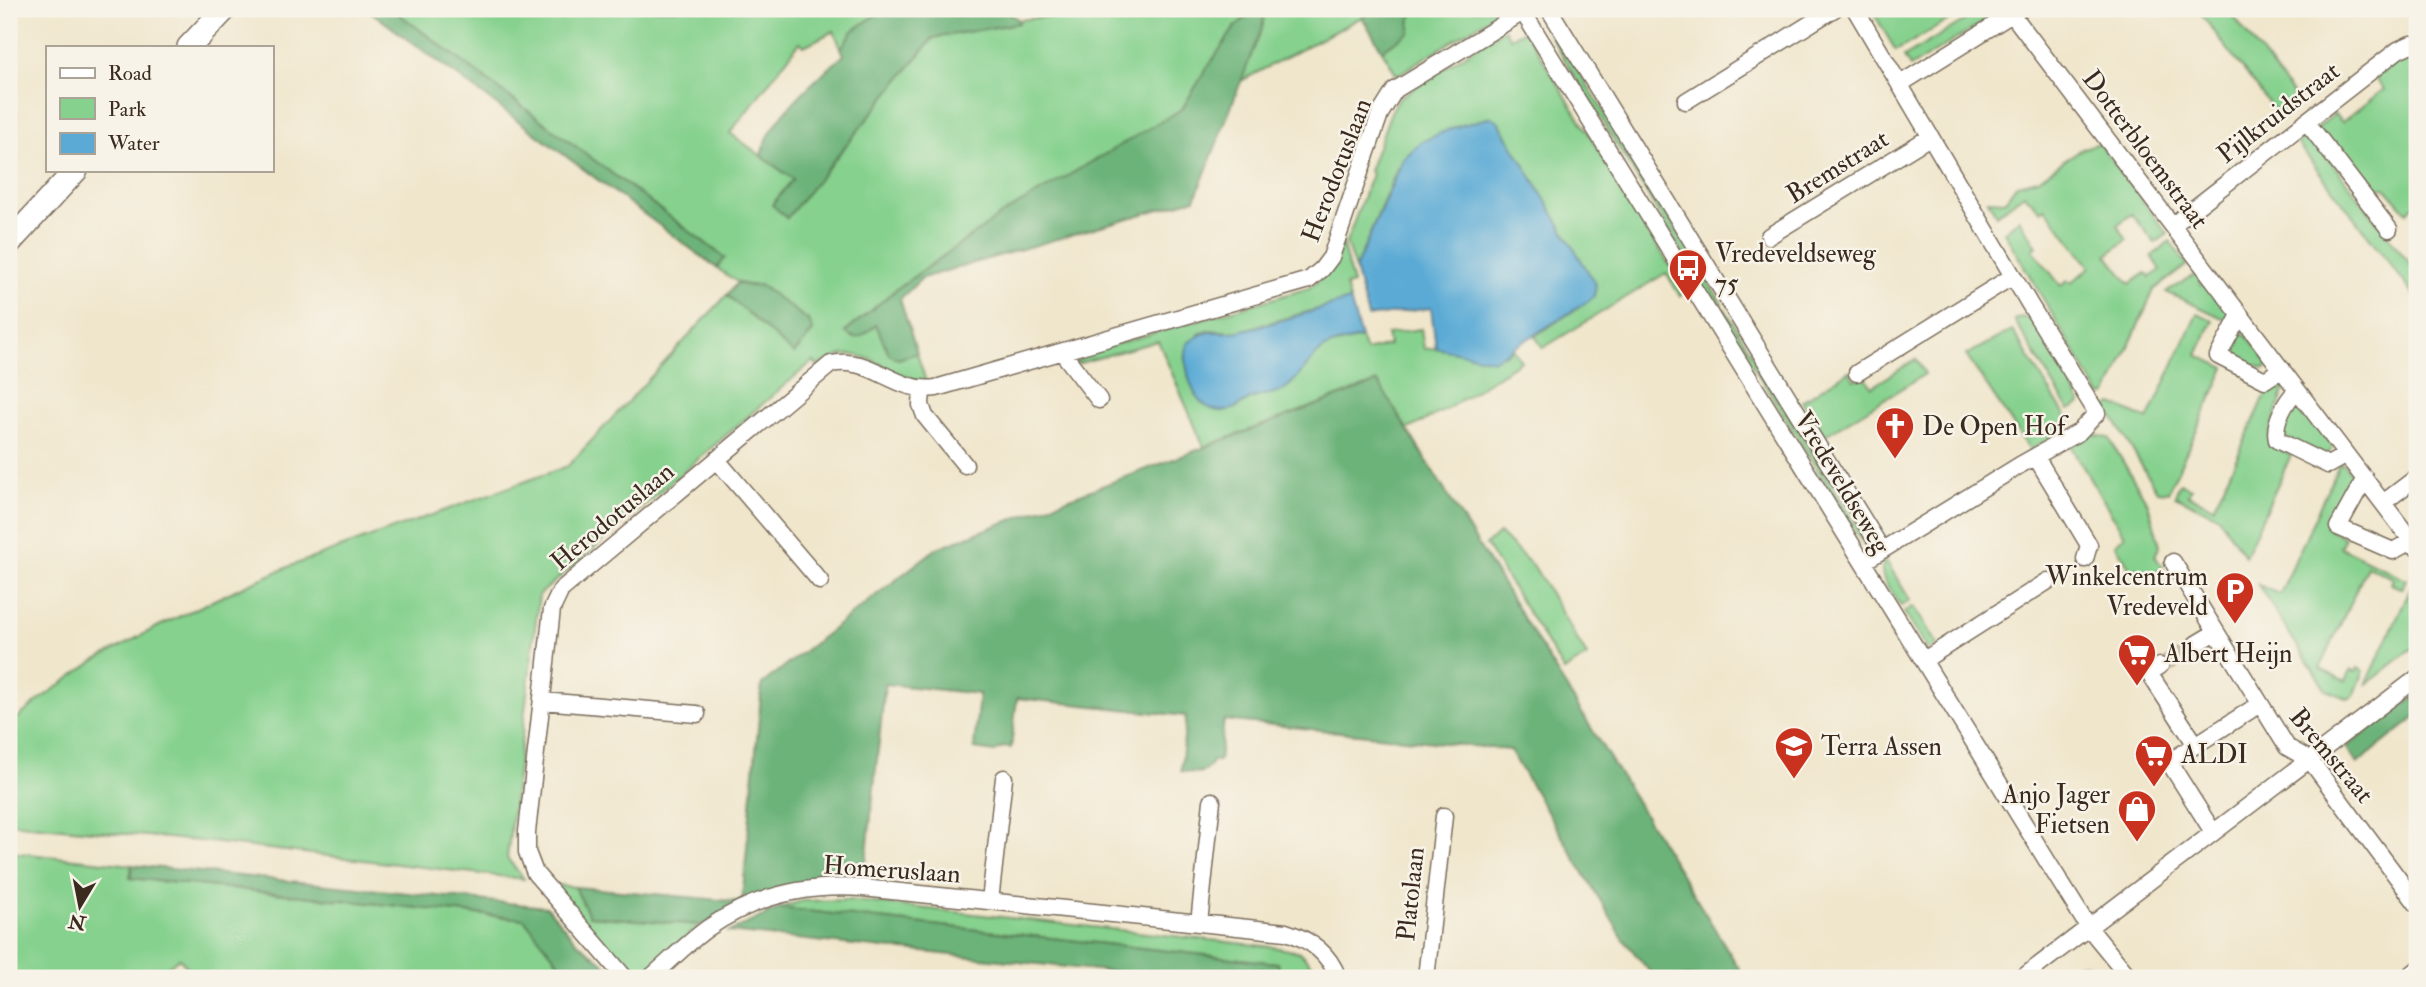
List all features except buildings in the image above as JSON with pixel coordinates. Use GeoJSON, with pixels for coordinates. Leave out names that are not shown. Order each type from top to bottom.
{"type":"FeatureCollection","features":[{"type":"Feature","properties":{"kind":"street"},"geometry":{"type":"LineString","coordinates":[[191,46],[225,9]]}},
{"type":"Feature","properties":{"kind":"street","name":"Vredeveldseweg"},"geometry":{"type":"LineString","coordinates":[[1549,9],[1882,550]]}},
{"type":"Feature","properties":{"kind":"street"},"geometry":{"type":"LineString","coordinates":[[1686,101],[1833,9]]}},
{"type":"Feature","properties":{"kind":"street","name":"Bremstraat"},"geometry":{"type":"LineString","coordinates":[[1855,9],[2097,413],[2079,432],[2036,457]]}},
{"type":"Feature","properties":{"kind":"street","name":"Vredeveldseweg"},"geometry":{"type":"LineString","coordinates":[[1526,10],[2089,928],[2130,978]]}},
{"type":"Feature","properties":{"kind":"street","name":"Herodotuslaan"},"geometry":{"type":"LineString","coordinates":[[625,978],[549,891],[529,862],[527,832],[552,609],[561,590],[831,364],[844,361],[859,363],[905,386],[922,390],[936,388],[1299,284],[1315,276],[1331,257],[1381,114],[1395,90],[1526,10]]}},
{"type":"Feature","properties":{"kind":"street"},"geometry":{"type":"LineString","coordinates":[[1900,84],[2016,11]]}},
{"type":"Feature","properties":{"kind":"street","name":"Dotterbloemstraat"},"geometry":{"type":"LineString","coordinates":[[2016,11],[2240,315],[2365,478],[2414,545],[2393,551],[2338,527],[2365,478]]}},
{"type":"Feature","properties":{"kind":"street","name":"Pijlkruidstraat"},"geometry":{"type":"LineString","coordinates":[[2173,225],[2398,50],[2411,44],[2417,45]]}},
{"type":"Feature","properties":{"kind":"street"},"geometry":{"type":"LineString","coordinates":[[2306,121],[2389,229]]}},
{"type":"Feature","properties":{"kind":"street","name":"Bremstraat"},"geometry":{"type":"LineString","coordinates":[[1769,236],[1930,137]]}},
{"type":"Feature","properties":{"kind":"street"},"geometry":{"type":"LineString","coordinates":[[9,243],[74,172]]}},
{"type":"Feature","properties":{"kind":"street"},"geometry":{"type":"LineString","coordinates":[[1857,373],[2013,276]]}},
{"type":"Feature","properties":{"kind":"street"},"geometry":{"type":"LineString","coordinates":[[2240,315],[2218,356],[2265,380],[2282,369]]}},
{"type":"Feature","properties":{"kind":"street"},"geometry":{"type":"LineString","coordinates":[[1062,352],[1099,400]]}},
{"type":"Feature","properties":{"kind":"street"},"geometry":{"type":"LineString","coordinates":[[922,390],[921,405],[926,416],[965,465]]}},
{"type":"Feature","properties":{"kind":"street"},"geometry":{"type":"LineString","coordinates":[[2297,390],[2274,429],[2277,440],[2328,465],[2346,455]]}},
{"type":"Feature","properties":{"kind":"street"},"geometry":{"type":"LineString","coordinates":[[1863,562],[2036,457],[2089,545],[2085,559]]}},
{"type":"Feature","properties":{"kind":"street"},"geometry":{"type":"LineString","coordinates":[[717,460],[820,581]]}},
{"type":"Feature","properties":{"kind":"street"},"geometry":{"type":"LineString","coordinates":[[2383,503],[2417,477]]}},
{"type":"Feature","properties":{"kind":"street","name":"Bremstraat"},"geometry":{"type":"LineString","coordinates":[[2173,562],[2287,747],[2311,760],[2417,904]]}},
{"type":"Feature","properties":{"kind":"street"},"geometry":{"type":"LineString","coordinates":[[1924,660],[2048,581]]}},
{"type":"Feature","properties":{"kind":"street"},"geometry":{"type":"LineString","coordinates":[[2196,644],[2216,632]]}},
{"type":"Feature","properties":{"kind":"street"},"geometry":{"type":"LineString","coordinates":[[2160,666],[2150,673],[2196,745]]}},
{"type":"Feature","properties":{"kind":"street"},"geometry":{"type":"LineString","coordinates":[[2022,978],[2417,678]]}},
{"type":"Feature","properties":{"kind":"street"},"geometry":{"type":"LineString","coordinates":[[542,701],[697,714]]}},
{"type":"Feature","properties":{"kind":"street","name":"Bremstraat"},"geometry":{"type":"LineString","coordinates":[[2213,832],[2169,762],[2260,704]]}},
{"type":"Feature","properties":{"kind":"street","name":"Homeruslaan"},"geometry":{"type":"LineString","coordinates":[[990,901],[1004,778]]}},
{"type":"Feature","properties":{"kind":"street"},"geometry":{"type":"LineString","coordinates":[[1199,923],[1212,801]]}},
{"type":"Feature","properties":{"kind":"street","name":"Platolaan"},"geometry":{"type":"LineString","coordinates":[[1426,978],[1444,816]]}},
{"type":"Feature","properties":{"kind":"street","name":"Homeruslaan"},"geometry":{"type":"LineString","coordinates":[[650,978],[706,929],[726,917],[768,897],[826,886],[1286,932],[1303,937],[1326,955],[1338,978]]}},
{"type":"Feature","properties":{"kind":"street"},"geometry":{"type":"LineString","coordinates":[[2415,978],[2412,974],[2417,970]]}},
{"type":"Feature","properties":{"kind":"green space"},"geometry":{"type":"Polygon","coordinates":[[[367,9],[392,9],[725,258],[717,268],[367,9]]]}},
{"type":"Feature","properties":{"kind":"green space"},"geometry":{"type":"Polygon","coordinates":[[[392,9],[884,9],[853,31],[841,48],[834,31],[804,46],[800,42],[730,133],[793,179],[787,217],[933,38],[1018,23],[1019,20],[1113,9],[1250,9],[1250,14],[1235,27],[1182,109],[1001,215],[898,288],[846,332],[853,338],[876,325],[898,359],[917,353],[926,382],[905,376],[865,357],[843,355],[818,366],[813,361],[539,595],[507,858],[524,879],[210,842],[9,823],[9,725],[94,661],[155,628],[293,565],[568,466],[727,295],[794,353],[813,331],[809,321],[760,285],[742,283],[722,272],[717,268],[725,258],[392,9]]]}},
{"type":"Feature","properties":{"kind":"green space"},"geometry":{"type":"Polygon","coordinates":[[[884,9],[1005,9],[1019,20],[1018,23],[933,38],[787,218],[772,205],[793,179],[761,156],[766,142],[783,114],[844,55],[841,48],[853,31],[884,9]]]}},
{"type":"Feature","properties":{"kind":"green space"},"geometry":{"type":"Polygon","coordinates":[[[1250,9],[1264,9],[1263,25],[1195,199],[922,278],[900,299],[917,353],[898,359],[889,354],[876,325],[858,337],[845,332],[898,288],[1001,215],[1182,109],[1207,68],[1235,27],[1249,14],[1250,9]]]}},
{"type":"Feature","properties":{"kind":"green space"},"geometry":{"type":"Polygon","coordinates":[[[1264,9],[1377,9],[1241,81],[1263,25],[1264,9]]]}},
{"type":"Feature","properties":{"kind":"green space"},"geometry":{"type":"Polygon","coordinates":[[[1377,9],[1418,9],[1410,19],[1410,32],[1382,50],[1362,17],[1377,9]]]}},
{"type":"Feature","properties":{"kind":"green space"},"geometry":{"type":"Polygon","coordinates":[[[1418,9],[1504,9],[1397,75],[1382,50],[1410,32],[1411,16],[1418,9]]]}},
{"type":"Feature","properties":{"kind":"green space"},"geometry":{"type":"Polygon","coordinates":[[[1871,9],[1968,9],[1896,51],[1871,9]]]}},
{"type":"Feature","properties":{"kind":"green space"},"geometry":{"type":"Polygon","coordinates":[[[1983,9],[1995,9],[1998,14],[1910,67],[1904,57],[1983,9]]]}},
{"type":"Feature","properties":{"kind":"green space"},"geometry":{"type":"Polygon","coordinates":[[[2197,9],[2228,9],[2300,104],[2281,119],[2197,9]]]}},
{"type":"Feature","properties":{"kind":"green space"},"geometry":{"type":"Polygon","coordinates":[[[1541,15],[1544,15],[1722,304],[1716,307],[1541,21],[1541,15]]]}},
{"type":"Feature","properties":{"kind":"green space"},"geometry":{"type":"Polygon","coordinates":[[[1504,29],[1510,38],[1523,31],[1528,35],[1686,292],[1680,296],[1666,273],[1543,348],[1535,336],[1590,300],[1596,286],[1498,121],[1397,169],[1355,269],[1346,243],[1372,174],[1369,171],[1399,98],[1504,29]]]}},
{"type":"Feature","properties":{"kind":"green space"},"geometry":{"type":"Polygon","coordinates":[[[2409,55],[2417,56],[2417,203],[2407,212],[2385,187],[2365,190],[2317,129],[2334,114],[2342,122],[2384,89],[2375,77],[2409,55]]]}},
{"type":"Feature","properties":{"kind":"green space"},"geometry":{"type":"Polygon","coordinates":[[[2309,133],[2417,273],[2417,299],[2297,143],[2309,133]]]}},
{"type":"Feature","properties":{"kind":"green space"},"geometry":{"type":"Polygon","coordinates":[[[2099,143],[2168,234],[2155,243],[2132,214],[2117,225],[2127,240],[2107,255],[2130,284],[2146,273],[2150,277],[2161,270],[2152,256],[2170,241],[2187,265],[2154,290],[2107,395],[2100,396],[2004,232],[2019,219],[2037,246],[2033,250],[2061,286],[2068,281],[2071,283],[2090,267],[2045,208],[2041,211],[2024,194],[1996,215],[1988,200],[2005,201],[2017,184],[2038,179],[2081,149],[2099,143]]]}},
{"type":"Feature","properties":{"kind":"green space"},"geometry":{"type":"Polygon","coordinates":[[[1342,243],[1353,284],[1346,286],[1350,300],[1236,332],[1211,330],[1200,333],[1186,352],[1185,361],[1195,395],[1214,410],[1233,409],[1250,399],[1282,390],[1328,346],[1361,338],[1366,351],[1389,345],[1387,334],[1421,329],[1424,349],[1504,355],[1513,349],[1521,361],[1447,409],[1407,430],[1377,382],[1204,447],[1158,341],[1076,364],[1078,355],[1309,288],[1330,268],[1342,243]]]}},
{"type":"Feature","properties":{"kind":"green space"},"geometry":{"type":"Polygon","coordinates":[[[2198,273],[2200,285],[2212,285],[2233,316],[2229,321],[2166,292],[2198,273]]]}},
{"type":"Feature","properties":{"kind":"green space"},"geometry":{"type":"Polygon","coordinates":[[[737,283],[760,285],[809,321],[813,331],[794,354],[727,295],[737,283]]]}},
{"type":"Feature","properties":{"kind":"green space"},"geometry":{"type":"Polygon","coordinates":[[[1724,308],[1868,543],[1863,544],[1719,311],[1724,308]]]}},
{"type":"Feature","properties":{"kind":"green space"},"geometry":{"type":"Polygon","coordinates":[[[2197,313],[2213,320],[2197,355],[2225,368],[2168,492],[2157,491],[2106,406],[2113,404],[2148,420],[2197,313]]]}},
{"type":"Feature","properties":{"kind":"green space"},"geometry":{"type":"Polygon","coordinates":[[[2021,317],[2032,319],[2081,403],[2069,410],[2014,320],[2021,317]]]}},
{"type":"Feature","properties":{"kind":"green space"},"geometry":{"type":"Polygon","coordinates":[[[2012,330],[2071,425],[2030,450],[1966,355],[2012,330]]]}},
{"type":"Feature","properties":{"kind":"green space"},"geometry":{"type":"Polygon","coordinates":[[[2240,333],[2246,334],[2266,361],[2268,366],[2265,369],[2239,358],[2233,351],[2240,333]]]}},
{"type":"Feature","properties":{"kind":"green space"},"geometry":{"type":"Polygon","coordinates":[[[1916,359],[1925,374],[1824,436],[1802,401],[1849,371],[1854,380],[1864,375],[1872,387],[1916,359]]]}},
{"type":"Feature","properties":{"kind":"green space"},"geometry":{"type":"Polygon","coordinates":[[[2280,376],[2285,387],[2269,437],[2270,444],[2291,455],[2245,556],[2218,516],[2175,496],[2180,483],[2191,488],[2188,495],[2214,507],[2274,377],[2280,376]]]}},
{"type":"Feature","properties":{"kind":"green space"},"geometry":{"type":"Polygon","coordinates":[[[1378,382],[1745,978],[1654,977],[1624,940],[1510,750],[1224,720],[1219,761],[1212,761],[1204,771],[1181,771],[1186,716],[1017,698],[1011,748],[1003,747],[995,752],[974,749],[979,694],[885,684],[864,881],[829,880],[700,925],[589,916],[575,887],[742,902],[762,684],[937,548],[1378,382]]]}},
{"type":"Feature","properties":{"kind":"green space"},"geometry":{"type":"Polygon","coordinates":[[[2294,404],[2301,405],[2333,446],[2325,455],[2285,438],[2280,427],[2294,404]]]}},
{"type":"Feature","properties":{"kind":"green space"},"geometry":{"type":"Polygon","coordinates":[[[2093,434],[2109,438],[2148,504],[2160,545],[2155,556],[2163,568],[2143,580],[2136,568],[2131,570],[2115,544],[2125,536],[2071,447],[2093,434]]]}},
{"type":"Feature","properties":{"kind":"green space"},"geometry":{"type":"Polygon","coordinates":[[[2343,463],[2351,477],[2329,530],[2345,537],[2340,547],[2406,579],[2402,589],[2391,584],[2393,578],[2367,566],[2320,669],[2346,681],[2351,670],[2356,672],[2358,668],[2364,671],[2354,696],[2348,699],[2326,690],[2258,585],[2280,594],[2339,464],[2343,463]]]}},
{"type":"Feature","properties":{"kind":"green space"},"geometry":{"type":"Polygon","coordinates":[[[1499,533],[1535,568],[1587,656],[1564,671],[1486,545],[1499,533]]]}},
{"type":"Feature","properties":{"kind":"green space"},"geometry":{"type":"Polygon","coordinates":[[[1885,559],[1910,600],[1901,606],[1883,577],[1882,565],[1885,559]]]}},
{"type":"Feature","properties":{"kind":"green space"},"geometry":{"type":"Polygon","coordinates":[[[2417,574],[2417,651],[2414,647],[2366,685],[2417,574]]]}},
{"type":"Feature","properties":{"kind":"green space"},"geometry":{"type":"Polygon","coordinates":[[[1914,606],[1937,645],[1928,650],[1904,612],[1914,606]]]}},
{"type":"Feature","properties":{"kind":"green space"},"geometry":{"type":"Polygon","coordinates":[[[2417,695],[2417,716],[2357,764],[2346,747],[2417,695]]]}},
{"type":"Feature","properties":{"kind":"green space"},"geometry":{"type":"Polygon","coordinates":[[[9,852],[132,865],[130,878],[524,919],[571,978],[196,978],[179,958],[154,978],[9,978],[9,852]]]}},
{"type":"Feature","properties":{"kind":"green space"},"geometry":{"type":"Polygon","coordinates":[[[132,865],[547,907],[576,941],[603,963],[616,978],[571,978],[524,919],[130,878],[132,865]]]}},
{"type":"Feature","properties":{"kind":"green space"},"geometry":{"type":"Polygon","coordinates":[[[548,884],[575,887],[589,916],[700,925],[646,971],[637,974],[629,972],[548,884]]]}},
{"type":"Feature","properties":{"kind":"green space"},"geometry":{"type":"Polygon","coordinates":[[[848,900],[1273,947],[1299,952],[1325,978],[1284,978],[1276,963],[780,908],[802,901],[848,900]]]}},
{"type":"Feature","properties":{"kind":"green space"},"geometry":{"type":"Polygon","coordinates":[[[780,908],[1277,963],[1284,978],[1174,978],[729,932],[780,908]]]}},
{"type":"Feature","properties":{"kind":"green space"},"geometry":{"type":"Polygon","coordinates":[[[2083,964],[2096,967],[2107,978],[2052,978],[2065,969],[2083,964]]]}},
{"type":"Feature","properties":{"kind":"water"},"geometry":{"type":"Polygon","coordinates":[[[1491,117],[1498,121],[1596,285],[1594,296],[1590,300],[1494,360],[1436,348],[1431,308],[1368,317],[1355,269],[1403,159],[1421,142],[1452,128],[1491,117]]]}},
{"type":"Feature","properties":{"kind":"water"},"geometry":{"type":"Polygon","coordinates":[[[1350,300],[1361,338],[1325,348],[1283,390],[1252,398],[1227,411],[1212,409],[1196,396],[1186,364],[1187,344],[1195,338],[1208,332],[1230,332],[1266,325],[1350,300]]]}},
{"type":"Feature","properties":{"kind":"tunnel"},"geometry":{"type":"LineString","coordinates":[[2160,666],[2196,644]]}},
{"type":"Feature","properties":{"kind":"place","name":"Vredeveldseweg 75"},"geometry":{"type":"Point","coordinates":[1688,302]}},
{"type":"Feature","properties":{"kind":"place","name":"De Open Hof"},"geometry":{"type":"Point","coordinates":[1895,460]}},
{"type":"Feature","properties":{"kind":"place","name":"Winkelcentrum Vredeveld"},"geometry":{"type":"Point","coordinates":[2235,625]}},
{"type":"Feature","properties":{"kind":"place","name":"Albert Heijn"},"geometry":{"type":"Point","coordinates":[2137,687]}},
{"type":"Feature","properties":{"kind":"place","name":"Terra Assen"},"geometry":{"type":"Point","coordinates":[1794,780]}},
{"type":"Feature","properties":{"kind":"place","name":"ALDI"},"geometry":{"type":"Point","coordinates":[2154,788]}},
{"type":"Feature","properties":{"kind":"place","name":"Anjo Jager Fietsen"},"geometry":{"type":"Point","coordinates":[2137,843]}}]}
